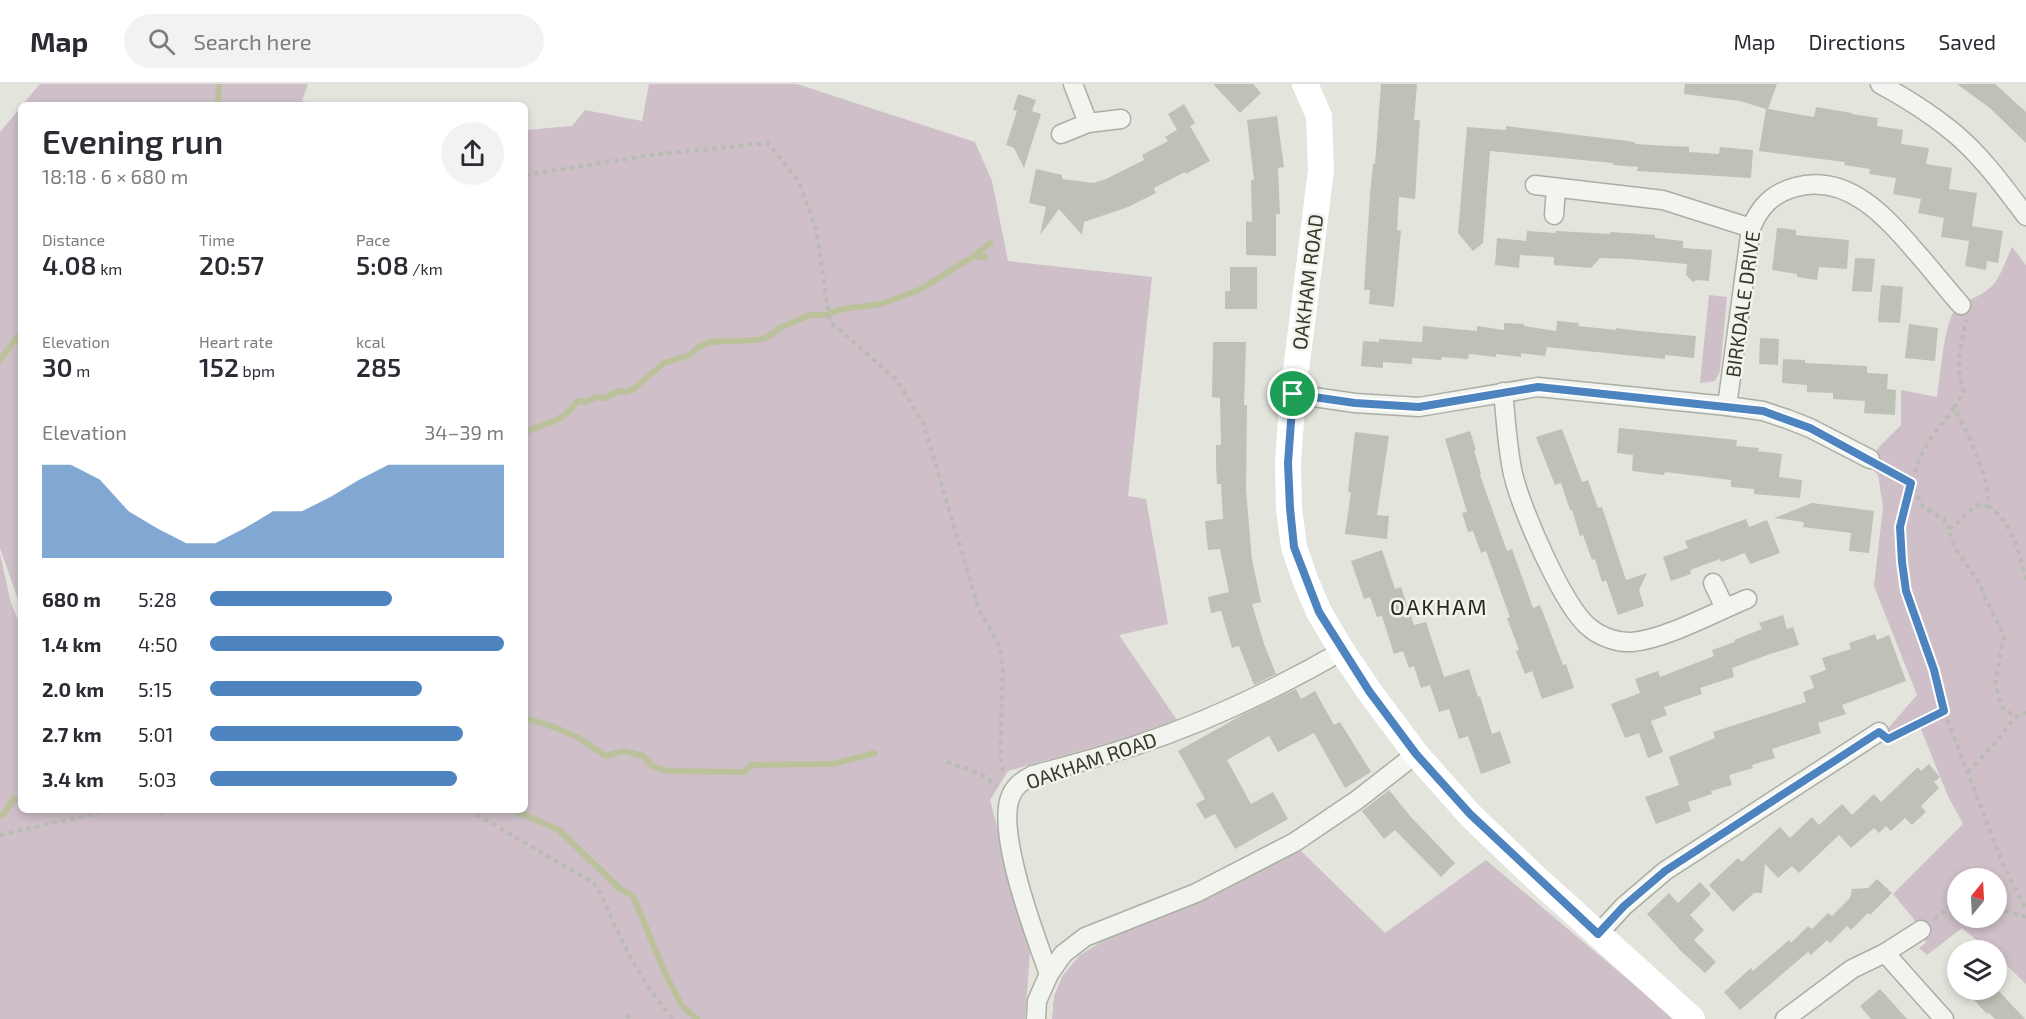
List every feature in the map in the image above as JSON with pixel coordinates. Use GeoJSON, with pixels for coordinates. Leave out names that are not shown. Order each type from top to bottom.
{"type":"FeatureCollection","features":[{"type":"Feature","properties":{"kind":"street"},"geometry":{"type":"LineString","coordinates":[[1073,84],[1088,123]]}},
{"type":"Feature","properties":{"kind":"street","name":"OAKHAM ROAD"},"geometry":{"type":"LineString","coordinates":[[1305,84],[1319,116],[1321,170],[1293,394],[1288,463],[1294,547],[1319,612],[1369,691],[1416,754],[1470,814],[1692,1019]]}},
{"type":"Feature","properties":{"kind":"street"},"geometry":{"type":"LineString","coordinates":[[1880,84],[1903,97],[1954,133],[1989,168],[2026,216]]}},
{"type":"Feature","properties":{"kind":"street"},"geometry":{"type":"LineString","coordinates":[[1061,134],[1088,123],[1121,119]]}},
{"type":"Feature","properties":{"kind":"street","name":"BIRKDALE DRIVE"},"geometry":{"type":"LineString","coordinates":[[1727,406],[1751,228],[1763,206],[1783,190],[1816,183],[1832,186],[1850,193],[1876,209],[1897,230],[1961,305]]}},
{"type":"Feature","properties":{"kind":"street"},"geometry":{"type":"LineString","coordinates":[[1535,185],[1663,201],[1751,228]]}},
{"type":"Feature","properties":{"kind":"street"},"geometry":{"type":"LineString","coordinates":[[1554,215],[1556,189]]}},
{"type":"Feature","properties":{"kind":"street"},"geometry":{"type":"LineString","coordinates":[[1293,394],[1355,403],[1419,407],[1538,387],[1727,406],[1763,411],[1787,418],[1870,459]]}},
{"type":"Feature","properties":{"kind":"street"},"geometry":{"type":"LineString","coordinates":[[1503,392],[1513,473],[1526,511],[1551,568],[1577,614],[1589,628],[1610,639],[1631,642],[1658,637],[1747,599]]}},
{"type":"Feature","properties":{"kind":"street"},"geometry":{"type":"LineString","coordinates":[[1713,583],[1725,608]]}},
{"type":"Feature","properties":{"kind":"street","name":"OAKHAM ROAD"},"geometry":{"type":"LineString","coordinates":[[1049,974],[1021,894],[1008,830],[1010,798],[1018,784],[1033,775],[1135,745],[1220,713],[1304,673],[1342,651]]}},
{"type":"Feature","properties":{"kind":"street"},"geometry":{"type":"LineString","coordinates":[[1598,934],[1624,906],[1665,871],[1879,732]]}},
{"type":"Feature","properties":{"kind":"street"},"geometry":{"type":"LineString","coordinates":[[1036,1019],[1037,1001],[1049,974],[1064,954],[1084,938],[1197,893],[1295,842],[1357,800],[1416,754]]}},
{"type":"Feature","properties":{"kind":"street"},"geometry":{"type":"LineString","coordinates":[[1785,1019],[1852,969],[1885,953],[1921,930]]}},
{"type":"Feature","properties":{"kind":"street"},"geometry":{"type":"LineString","coordinates":[[1885,953],[1944,1019]]}},
{"type":"Feature","properties":{"kind":"path"},"geometry":{"type":"LineString","coordinates":[[528,175],[651,155],[768,143],[798,182],[816,229],[830,322],[896,379],[923,422],[979,610],[999,645],[1003,667],[1001,765],[1010,798]]}},
{"type":"Feature","properties":{"kind":"path"},"geometry":{"type":"LineString","coordinates":[[1961,305],[1966,321],[1958,363],[1959,378],[1964,392],[1920,456],[1900,527],[1902,562],[1906,591],[1934,670],[1944,711],[2004,867],[2026,909]]}},
{"type":"Feature","properties":{"kind":"path"},"geometry":{"type":"LineString","coordinates":[[1954,408],[1971,442],[1988,488],[1989,506]]}},
{"type":"Feature","properties":{"kind":"path"},"geometry":{"type":"LineString","coordinates":[[1870,459],[1911,483],[1923,507],[1944,519],[1958,551],[1976,578],[2004,636],[1995,684],[2002,707],[2015,717]]}},
{"type":"Feature","properties":{"kind":"path"},"geometry":{"type":"LineString","coordinates":[[1948,529],[1959,523],[1965,514],[1976,505],[1989,506],[1998,512],[2009,528],[2020,555],[2026,580]]}},
{"type":"Feature","properties":{"kind":"path"},"geometry":{"type":"LineString","coordinates":[[1879,732],[1888,739],[1944,711]]}},
{"type":"Feature","properties":{"kind":"path"},"geometry":{"type":"LineString","coordinates":[[1968,772],[2015,717],[2026,711]]}},
{"type":"Feature","properties":{"kind":"path"},"geometry":{"type":"LineString","coordinates":[[947,762],[981,774],[1010,798]]}},
{"type":"Feature","properties":{"kind":"path"},"geometry":{"type":"LineString","coordinates":[[0,835],[98,813]]}},
{"type":"Feature","properties":{"kind":"path"},"geometry":{"type":"LineString","coordinates":[[474,813],[592,882],[598,888],[622,943],[674,1019]]}},
{"type":"Feature","properties":{"kind":"path"},"geometry":{"type":"LineString","coordinates":[[1921,930],[1947,909]]}},
{"type":"Feature","properties":{"kind":"path"},"geometry":{"type":"LineString","coordinates":[[2007,911],[2026,917]]}},
{"type":"Feature","properties":{"kind":"path"},"geometry":{"type":"LineString","coordinates":[[626,1015],[632,1019]]}},
{"type":"Feature","properties":{"kind":"shaded area"},"geometry":{"type":"Polygon","coordinates":[[[40,84],[308,84],[302,101],[308,102],[25,102],[40,84]]]}},
{"type":"Feature","properties":{"kind":"shaded area"},"geometry":{"type":"Polygon","coordinates":[[[649,84],[797,84],[975,142],[992,181],[1008,261],[1152,277],[1128,496],[1146,499],[1168,624],[1119,635],[1179,723],[1008,771],[990,800],[1030,953],[1025,1019],[0,1019],[0,554],[11,603],[18,620],[18,813],[528,813],[528,130],[572,126],[585,110],[642,121],[649,84]]]}},
{"type":"Feature","properties":{"kind":"shaded area"},"geometry":{"type":"Polygon","coordinates":[[[18,111],[18,599],[0,548],[0,132],[18,111]]]}},
{"type":"Feature","properties":{"kind":"shaded area"},"geometry":{"type":"Polygon","coordinates":[[[2012,247],[2026,265],[2026,984],[2007,966],[2007,940],[1977,940],[1962,928],[1927,955],[1919,948],[1926,943],[1913,918],[1893,894],[1963,824],[1948,796],[1920,727],[1888,739],[1885,732],[1917,695],[1874,586],[1883,507],[1878,475],[1868,465],[1879,447],[1901,425],[1901,390],[1937,397],[1945,338],[1951,317],[1962,304],[1982,294],[1999,277],[2012,247]]]}},
{"type":"Feature","properties":{"kind":"shaded area"},"geometry":{"type":"Polygon","coordinates":[[[1709,295],[1727,297],[1720,371],[1715,381],[1700,383],[1709,295]]]}},
{"type":"Feature","properties":{"kind":"shaded area"},"geometry":{"type":"Polygon","coordinates":[[[1300,850],[1385,933],[1486,860],[1675,1019],[1052,1019],[1054,996],[1063,975],[1080,955],[1117,932],[1300,850]]]}},
{"type":"Feature","properties":{"kind":"building"},"geometry":{"type":"Polygon","coordinates":[[[1213,84],[1253,84],[1261,93],[1240,113],[1213,84]]]}},
{"type":"Feature","properties":{"kind":"building"},"geometry":{"type":"Polygon","coordinates":[[[1381,84],[1417,84],[1414,120],[1420,120],[1415,199],[1399,197],[1397,230],[1401,231],[1394,307],[1369,304],[1370,290],[1364,290],[1370,194],[1373,164],[1375,164],[1381,84]]]}},
{"type":"Feature","properties":{"kind":"building"},"geometry":{"type":"Polygon","coordinates":[[[1685,84],[1777,84],[1768,109],[1814,117],[1816,107],[1878,118],[1877,126],[1903,130],[1901,144],[1929,148],[1926,164],[1952,168],[1949,189],[1977,193],[1972,226],[2003,231],[1998,263],[1987,261],[1986,270],[1965,266],[1969,241],[1941,237],[1944,218],[1918,213],[1921,199],[1893,194],[1896,178],[1869,174],[1870,169],[1844,165],[1845,162],[1759,151],[1766,109],[1740,101],[1684,94],[1685,84]]]}},
{"type":"Feature","properties":{"kind":"building"},"geometry":{"type":"Polygon","coordinates":[[[1957,84],[1995,84],[2026,112],[2026,143],[1991,109],[1957,84]]]}},
{"type":"Feature","properties":{"kind":"building"},"geometry":{"type":"Polygon","coordinates":[[[1018,94],[1036,100],[1032,111],[1041,114],[1024,168],[1014,148],[1006,145],[1017,111],[1013,110],[1018,94]]]}},
{"type":"Feature","properties":{"kind":"building"},"geometry":{"type":"Polygon","coordinates":[[[1184,104],[1195,123],[1190,126],[1210,161],[1154,188],[1156,193],[1128,207],[1084,222],[1082,235],[1059,209],[1040,235],[1046,207],[1029,203],[1036,169],[1062,175],[1062,179],[1094,183],[1106,179],[1144,160],[1142,155],[1168,141],[1165,137],[1177,130],[1168,114],[1184,104]]]}},
{"type":"Feature","properties":{"kind":"building"},"geometry":{"type":"Polygon","coordinates":[[[1277,116],[1284,167],[1278,168],[1280,214],[1276,214],[1276,256],[1246,255],[1246,221],[1252,222],[1251,180],[1254,180],[1247,120],[1277,116]]]}},
{"type":"Feature","properties":{"kind":"building"},"geometry":{"type":"Polygon","coordinates":[[[1506,126],[1635,142],[1635,144],[1689,147],[1689,152],[1719,154],[1720,147],[1753,150],[1751,178],[1637,171],[1638,167],[1613,165],[1613,163],[1490,151],[1483,243],[1473,251],[1458,233],[1467,127],[1506,130],[1506,126]]]}},
{"type":"Feature","properties":{"kind":"building"},"geometry":{"type":"Polygon","coordinates":[[[1777,228],[1796,230],[1796,235],[1849,240],[1847,269],[1819,267],[1817,280],[1772,270],[1777,228]]]}},
{"type":"Feature","properties":{"kind":"building"},"geometry":{"type":"Polygon","coordinates":[[[1527,231],[1610,234],[1610,232],[1655,235],[1655,238],[1683,241],[1683,248],[1712,250],[1709,281],[1693,282],[1686,275],[1687,264],[1629,259],[1600,258],[1591,268],[1554,265],[1554,257],[1520,255],[1519,268],[1495,265],[1497,238],[1526,241],[1527,231]]]}},
{"type":"Feature","properties":{"kind":"building"},"geometry":{"type":"Polygon","coordinates":[[[1855,258],[1875,259],[1872,292],[1852,291],[1855,258]]]}},
{"type":"Feature","properties":{"kind":"building"},"geometry":{"type":"Polygon","coordinates":[[[1230,267],[1257,267],[1257,309],[1225,309],[1225,291],[1230,291],[1230,267]]]}},
{"type":"Feature","properties":{"kind":"building"},"geometry":{"type":"Polygon","coordinates":[[[1881,285],[1903,287],[1900,323],[1878,322],[1881,285]]]}},
{"type":"Feature","properties":{"kind":"building"},"geometry":{"type":"Polygon","coordinates":[[[1557,321],[1579,323],[1578,326],[1696,336],[1694,358],[1665,355],[1665,359],[1547,347],[1545,356],[1521,353],[1521,357],[1469,354],[1468,359],[1412,358],[1412,364],[1383,362],[1383,368],[1361,366],[1363,341],[1379,342],[1379,339],[1422,342],[1423,326],[1477,331],[1477,326],[1504,330],[1504,323],[1524,324],[1524,326],[1556,331],[1557,321]]]}},
{"type":"Feature","properties":{"kind":"building"},"geometry":{"type":"Polygon","coordinates":[[[1909,324],[1938,328],[1935,361],[1905,358],[1909,324]]]}},
{"type":"Feature","properties":{"kind":"building"},"geometry":{"type":"Polygon","coordinates":[[[1760,338],[1779,339],[1778,365],[1759,364],[1760,338]]]}},
{"type":"Feature","properties":{"kind":"building"},"geometry":{"type":"Polygon","coordinates":[[[1213,342],[1246,342],[1244,405],[1247,405],[1246,490],[1252,560],[1261,602],[1252,604],[1276,674],[1254,685],[1239,646],[1232,648],[1221,611],[1211,613],[1208,597],[1229,592],[1220,549],[1208,550],[1205,521],[1223,519],[1221,484],[1217,484],[1216,466],[1216,445],[1221,445],[1220,398],[1212,397],[1213,342]]]}},
{"type":"Feature","properties":{"kind":"building"},"geometry":{"type":"Polygon","coordinates":[[[1783,359],[1805,360],[1805,363],[1867,366],[1867,373],[1888,374],[1887,389],[1896,390],[1895,415],[1864,413],[1865,401],[1833,399],[1833,393],[1807,392],[1807,385],[1782,383],[1783,359]]]}},
{"type":"Feature","properties":{"kind":"building"},"geometry":{"type":"Polygon","coordinates":[[[1619,428],[1737,440],[1736,446],[1759,448],[1758,451],[1782,454],[1779,477],[1802,480],[1800,498],[1754,494],[1754,489],[1731,487],[1731,480],[1665,472],[1664,475],[1632,471],[1633,455],[1617,453],[1619,428]]]}},
{"type":"Feature","properties":{"kind":"building"},"geometry":{"type":"Polygon","coordinates":[[[1562,429],[1582,482],[1588,480],[1598,508],[1602,507],[1626,580],[1647,573],[1639,590],[1644,606],[1618,615],[1606,580],[1602,582],[1595,559],[1592,560],[1583,535],[1580,536],[1561,483],[1555,485],[1536,437],[1562,429]]]}},
{"type":"Feature","properties":{"kind":"building"},"geometry":{"type":"Polygon","coordinates":[[[1470,431],[1480,475],[1507,551],[1512,549],[1533,608],[1540,605],[1574,688],[1542,699],[1532,671],[1525,674],[1516,651],[1519,650],[1507,618],[1510,617],[1486,551],[1481,553],[1473,531],[1468,532],[1462,513],[1467,512],[1445,439],[1470,431]]]}},
{"type":"Feature","properties":{"kind":"building"},"geometry":{"type":"Polygon","coordinates":[[[1355,432],[1389,436],[1377,515],[1389,516],[1387,539],[1345,534],[1351,492],[1348,492],[1355,432]]]}},
{"type":"Feature","properties":{"kind":"building"},"geometry":{"type":"Polygon","coordinates":[[[1812,503],[1874,511],[1869,553],[1849,551],[1851,533],[1803,527],[1804,522],[1774,518],[1812,503]]]}},
{"type":"Feature","properties":{"kind":"building"},"geometry":{"type":"Polygon","coordinates":[[[1746,519],[1749,527],[1767,520],[1780,553],[1750,564],[1745,553],[1721,562],[1720,559],[1690,570],[1691,574],[1671,581],[1663,557],[1688,548],[1685,541],[1746,519]]]}},
{"type":"Feature","properties":{"kind":"building"},"geometry":{"type":"Polygon","coordinates":[[[1382,550],[1395,589],[1401,587],[1414,625],[1426,622],[1444,677],[1469,669],[1492,734],[1500,731],[1511,763],[1481,774],[1468,736],[1459,739],[1449,709],[1439,712],[1430,685],[1421,688],[1414,666],[1409,668],[1403,651],[1394,654],[1382,616],[1377,617],[1370,597],[1364,599],[1351,561],[1382,550]]]}},
{"type":"Feature","properties":{"kind":"building"},"geometry":{"type":"Polygon","coordinates":[[[1783,615],[1787,629],[1793,627],[1799,645],[1732,668],[1734,677],[1700,688],[1702,694],[1664,707],[1667,715],[1651,721],[1663,752],[1648,758],[1639,733],[1625,738],[1611,704],[1640,693],[1635,679],[1658,671],[1660,677],[1714,656],[1712,650],[1762,629],[1759,623],[1783,615]]]}},
{"type":"Feature","properties":{"kind":"building"},"geometry":{"type":"Polygon","coordinates":[[[1875,634],[1877,640],[1889,635],[1906,681],[1842,705],[1846,714],[1818,723],[1821,733],[1772,749],[1775,758],[1729,775],[1732,785],[1711,791],[1712,794],[1688,802],[1691,811],[1656,824],[1645,797],[1679,785],[1669,757],[1715,738],[1713,732],[1806,702],[1803,692],[1814,688],[1810,676],[1826,670],[1822,658],[1851,649],[1849,643],[1875,634]]]}},
{"type":"Feature","properties":{"kind":"building"},"geometry":{"type":"Polygon","coordinates":[[[1296,689],[1301,699],[1315,691],[1334,725],[1340,722],[1371,772],[1345,788],[1314,733],[1278,752],[1269,736],[1227,760],[1251,804],[1273,792],[1288,819],[1235,849],[1215,814],[1205,819],[1196,804],[1205,799],[1178,751],[1244,714],[1296,689]]]}},
{"type":"Feature","properties":{"kind":"building"},"geometry":{"type":"Polygon","coordinates":[[[1929,764],[1940,777],[1934,782],[1939,788],[1921,806],[1926,812],[1912,825],[1905,818],[1891,831],[1886,826],[1879,833],[1874,828],[1851,848],[1839,835],[1799,873],[1792,866],[1778,878],[1765,864],[1762,893],[1754,893],[1733,912],[1709,885],[1738,858],[1742,862],[1780,827],[1790,838],[1812,817],[1819,825],[1842,804],[1852,815],[1874,794],[1881,802],[1918,767],[1921,771],[1929,764]]]}},
{"type":"Feature","properties":{"kind":"building"},"geometry":{"type":"Polygon","coordinates":[[[1389,790],[1410,816],[1455,863],[1441,877],[1395,830],[1384,839],[1362,811],[1389,790]]]}},
{"type":"Feature","properties":{"kind":"building"},"geometry":{"type":"Polygon","coordinates":[[[1877,879],[1892,893],[1851,930],[1847,926],[1830,943],[1827,940],[1811,955],[1808,952],[1740,1010],[1724,992],[1751,968],[1753,971],[1789,940],[1791,943],[1808,926],[1812,929],[1828,913],[1832,916],[1850,898],[1852,889],[1868,888],[1877,879]]]}},
{"type":"Feature","properties":{"kind":"building"},"geometry":{"type":"Polygon","coordinates":[[[1700,882],[1711,894],[1690,915],[1704,930],[1694,940],[1716,962],[1705,973],[1647,914],[1669,893],[1678,903],[1700,882]]]}},
{"type":"Feature","properties":{"kind":"building"},"geometry":{"type":"Polygon","coordinates":[[[1880,989],[1907,1019],[1871,1019],[1860,1006],[1880,989]]]}},
{"type":"Feature","properties":{"kind":"building"},"geometry":{"type":"Polygon","coordinates":[[[1974,1000],[2007,1000],[2025,1019],[1995,1019],[1989,1013],[1987,1014],[1974,1000]]]}},
{"type":"Feature","properties":{"kind":"waterway"},"geometry":{"type":"LineString","coordinates":[[218,102],[219,84]]}},
{"type":"Feature","properties":{"kind":"waterway"},"geometry":{"type":"LineString","coordinates":[[974,256],[990,243]]}},
{"type":"Feature","properties":{"kind":"waterway"},"geometry":{"type":"LineString","coordinates":[[528,431],[561,417],[577,401],[586,402],[596,397],[604,398],[619,391],[632,390],[664,363],[690,355],[697,348],[709,342],[758,340],[809,315],[827,315],[842,309],[881,304],[919,290],[974,256],[985,257]]}},
{"type":"Feature","properties":{"kind":"waterway"},"geometry":{"type":"LineString","coordinates":[[0,360],[18,336]]}},
{"type":"Feature","properties":{"kind":"waterway"},"geometry":{"type":"LineString","coordinates":[[528,719],[579,738],[605,756],[624,751],[643,756],[652,766],[667,771],[745,772],[751,765],[833,764],[875,753]]}},
{"type":"Feature","properties":{"kind":"waterway"},"geometry":{"type":"LineString","coordinates":[[0,815],[4,814],[13,799],[18,800]]}},
{"type":"Feature","properties":{"kind":"waterway"},"geometry":{"type":"LineString","coordinates":[[519,813],[559,830],[620,889],[633,896],[665,973],[682,1006],[697,1019]]}},
{"type":"Feature","properties":{"kind":"district","name":"OAKHAM"},"geometry":{"type":"Point","coordinates":[1439,606]}},
{"type":"Feature","properties":{"kind":"route"},"geometry":{"type":"LineString","coordinates":[[1538,387],[1763,411],[1810,428],[1911,483],[1900,527],[1906,591],[1934,670],[1944,711],[1888,739],[1879,732],[1778,797],[1665,871],[1624,906],[1598,934],[1470,814],[1416,754],[1369,691],[1319,612],[1294,547],[1288,463],[1293,394],[1355,403],[1419,407],[1538,387]]}}]}
